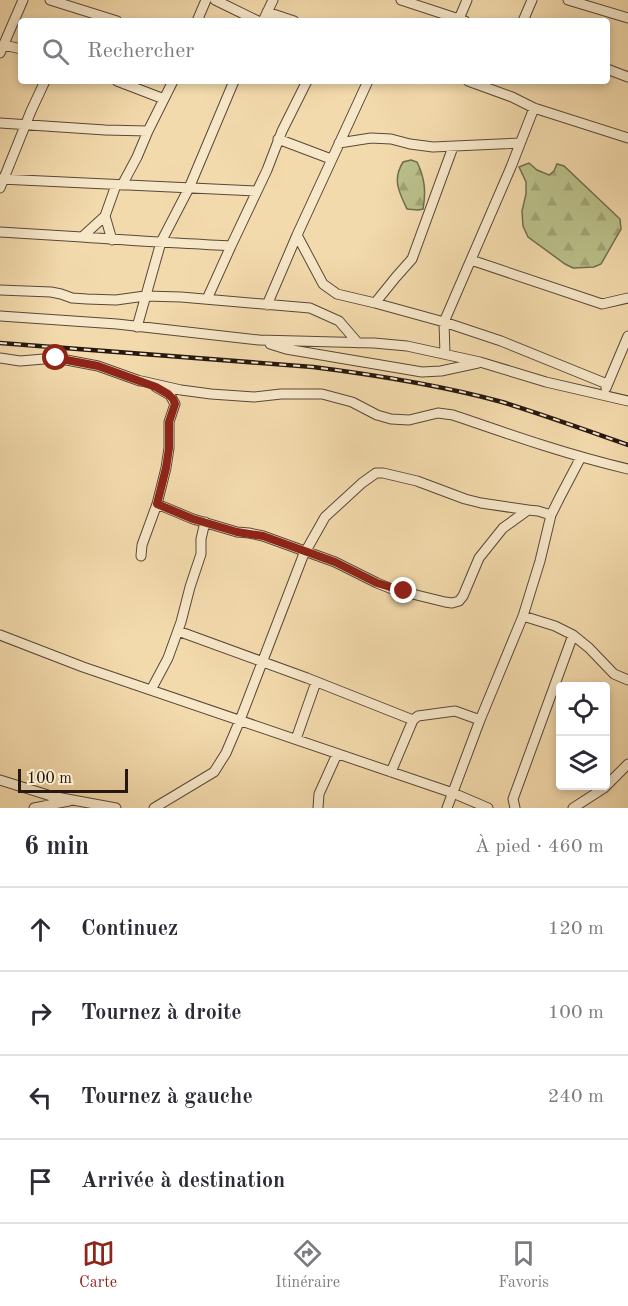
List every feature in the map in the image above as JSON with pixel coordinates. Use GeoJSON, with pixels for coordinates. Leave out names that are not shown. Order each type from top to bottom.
{"type":"FeatureCollection","features":[{"type":"Feature","properties":{"kind":"street"},"geometry":{"type":"LineString","coordinates":[[18,49],[2,49],[23,0]]}},
{"type":"Feature","properties":{"kind":"street"},"geometry":{"type":"LineString","coordinates":[[50,0],[107,18]]}},
{"type":"Feature","properties":{"kind":"street"},"geometry":{"type":"LineString","coordinates":[[198,18],[206,0]]}},
{"type":"Feature","properties":{"kind":"street"},"geometry":{"type":"LineString","coordinates":[[215,0],[252,18]]}},
{"type":"Feature","properties":{"kind":"street"},"geometry":{"type":"LineString","coordinates":[[265,17],[273,0]]}},
{"type":"Feature","properties":{"kind":"street"},"geometry":{"type":"LineString","coordinates":[[462,18],[467,0]]}},
{"type":"Feature","properties":{"kind":"street"},"geometry":{"type":"LineString","coordinates":[[524,18],[532,0]]}},
{"type":"Feature","properties":{"kind":"street"},"geometry":{"type":"LineString","coordinates":[[568,0],[628,18]]}},
{"type":"Feature","properties":{"kind":"street"},"geometry":{"type":"LineString","coordinates":[[406,1],[456,18]]}},
{"type":"Feature","properties":{"kind":"street"},"geometry":{"type":"LineString","coordinates":[[610,70],[628,77]]}},
{"type":"Feature","properties":{"kind":"street"},"geometry":{"type":"LineString","coordinates":[[44,84],[1,182],[256,191]]}},
{"type":"Feature","properties":{"kind":"street"},"geometry":{"type":"LineString","coordinates":[[125,84],[164,99]]}},
{"type":"Feature","properties":{"kind":"street"},"geometry":{"type":"LineString","coordinates":[[82,237],[105,216],[119,185],[137,157],[172,84]]}},
{"type":"Feature","properties":{"kind":"street"},"geometry":{"type":"LineString","coordinates":[[137,327],[161,242],[189,188],[233,84]]}},
{"type":"Feature","properties":{"kind":"street"},"geometry":{"type":"LineString","coordinates":[[207,299],[267,170],[278,139],[306,84]]}},
{"type":"Feature","properties":{"kind":"street"},"geometry":{"type":"LineString","coordinates":[[267,305],[367,84]]}},
{"type":"Feature","properties":{"kind":"street"},"geometry":{"type":"LineString","coordinates":[[494,86],[534,108],[628,138]]}},
{"type":"Feature","properties":{"kind":"street"},"geometry":{"type":"LineString","coordinates":[[445,354],[444,322],[534,108]]}},
{"type":"Feature","properties":{"kind":"street"},"geometry":{"type":"LineString","coordinates":[[0,123],[148,131]]}},
{"type":"Feature","properties":{"kind":"street"},"geometry":{"type":"LineString","coordinates":[[339,143],[371,138],[433,147],[520,143]]}},
{"type":"Feature","properties":{"kind":"street"},"geometry":{"type":"LineString","coordinates":[[278,139],[331,159]]}},
{"type":"Feature","properties":{"kind":"street"},"geometry":{"type":"LineString","coordinates":[[375,303],[412,259],[453,147]]}},
{"type":"Feature","properties":{"kind":"street"},"geometry":{"type":"LineString","coordinates":[[105,216],[112,240]]}},
{"type":"Feature","properties":{"kind":"street"},"geometry":{"type":"LineString","coordinates":[[0,232],[231,246]]}},
{"type":"Feature","properties":{"kind":"street"},"geometry":{"type":"LineString","coordinates":[[297,236],[316,275],[323,284],[337,294],[444,322],[501,341],[607,384]]}},
{"type":"Feature","properties":{"kind":"street"},"geometry":{"type":"LineString","coordinates":[[471,260],[602,304],[628,298]]}},
{"type":"Feature","properties":{"kind":"street"},"geometry":{"type":"LineString","coordinates":[[0,290],[51,292],[72,298],[87,299],[116,300],[145,296],[310,308],[339,321],[358,343]]}},
{"type":"Feature","properties":{"kind":"street"},"geometry":{"type":"LineString","coordinates":[[0,316],[259,340],[407,346],[480,362],[546,382],[628,401]]}},
{"type":"Feature","properties":{"kind":"street"},"geometry":{"type":"LineString","coordinates":[[602,396],[628,336]]}},
{"type":"Feature","properties":{"kind":"street"},"geometry":{"type":"LineString","coordinates":[[259,340],[286,349],[422,372],[480,362]]}},
{"type":"Feature","properties":{"kind":"street"},"geometry":{"type":"LineString","coordinates":[[0,358],[20,361],[56,358],[98,366],[137,380],[168,394],[173,399],[175,404],[169,422],[166,468],[157,504],[142,545],[141,556]]}},
{"type":"Feature","properties":{"kind":"street"},"geometry":{"type":"LineString","coordinates":[[137,380],[181,390],[247,397],[322,394],[352,402],[377,415],[391,419],[409,420],[438,413],[453,415],[581,457],[628,469]]}},
{"type":"Feature","properties":{"kind":"street"},"geometry":{"type":"LineString","coordinates":[[447,808],[523,616],[551,515],[581,457]]}},
{"type":"Feature","properties":{"kind":"street"},"geometry":{"type":"LineString","coordinates":[[153,808],[214,772],[226,753],[240,720],[305,552],[325,517],[362,483],[376,473],[383,473],[417,481],[481,503],[551,515]]}},
{"type":"Feature","properties":{"kind":"street"},"geometry":{"type":"LineString","coordinates":[[157,504],[237,532],[263,536],[335,562],[382,585],[452,603],[459,601],[463,596],[479,558],[503,528],[528,510]]}},
{"type":"Feature","properties":{"kind":"street"},"geometry":{"type":"LineString","coordinates":[[151,690],[168,658],[181,622],[201,554],[201,539],[205,522]]}},
{"type":"Feature","properties":{"kind":"street"},"geometry":{"type":"LineString","coordinates":[[523,616],[555,626],[573,635],[614,674],[628,680]]}},
{"type":"Feature","properties":{"kind":"street"},"geometry":{"type":"LineString","coordinates":[[177,631],[263,661],[413,720]]}},
{"type":"Feature","properties":{"kind":"street"},"geometry":{"type":"LineString","coordinates":[[0,635],[83,667],[453,793],[488,808]]}},
{"type":"Feature","properties":{"kind":"street"},"geometry":{"type":"LineString","coordinates":[[515,808],[513,799],[573,635]]}},
{"type":"Feature","properties":{"kind":"street"},"geometry":{"type":"LineString","coordinates":[[296,740],[316,682]]}},
{"type":"Feature","properties":{"kind":"street"},"geometry":{"type":"LineString","coordinates":[[391,772],[413,720],[418,716],[455,711],[480,720]]}},
{"type":"Feature","properties":{"kind":"street"},"geometry":{"type":"LineString","coordinates":[[318,808],[319,794],[337,754]]}},
{"type":"Feature","properties":{"kind":"street"},"geometry":{"type":"LineString","coordinates":[[573,808],[604,788],[628,764]]}},
{"type":"Feature","properties":{"kind":"street"},"geometry":{"type":"LineString","coordinates":[[0,780],[51,796],[116,808]]}},
{"type":"Feature","properties":{"kind":"street"},"geometry":{"type":"LineString","coordinates":[[34,808],[75,800]]}},
{"type":"Feature","properties":{"kind":"green space"},"geometry":{"type":"Polygon","coordinates":[[[411,160],[417,162],[424,185],[423,209],[418,210],[407,209],[397,180],[403,162],[411,160]]]}},
{"type":"Feature","properties":{"kind":"green space"},"geometry":{"type":"Polygon","coordinates":[[[529,163],[537,170],[549,175],[557,164],[564,166],[620,219],[621,229],[601,264],[594,267],[573,268],[528,237],[523,226],[522,211],[526,182],[519,167],[529,163]]]}},
{"type":"Feature","properties":{"kind":"railway"},"geometry":{"type":"LineString","coordinates":[[0,343],[313,367],[384,377],[455,390],[502,402],[628,445]]}},
{"type":"Feature","properties":{"kind":"route"},"geometry":{"type":"LineString","coordinates":[[56,358],[98,366],[156,387],[173,399],[175,404],[169,422],[170,442],[157,504],[193,519],[237,532],[263,536],[335,562],[392,589],[404,591]]}}]}
